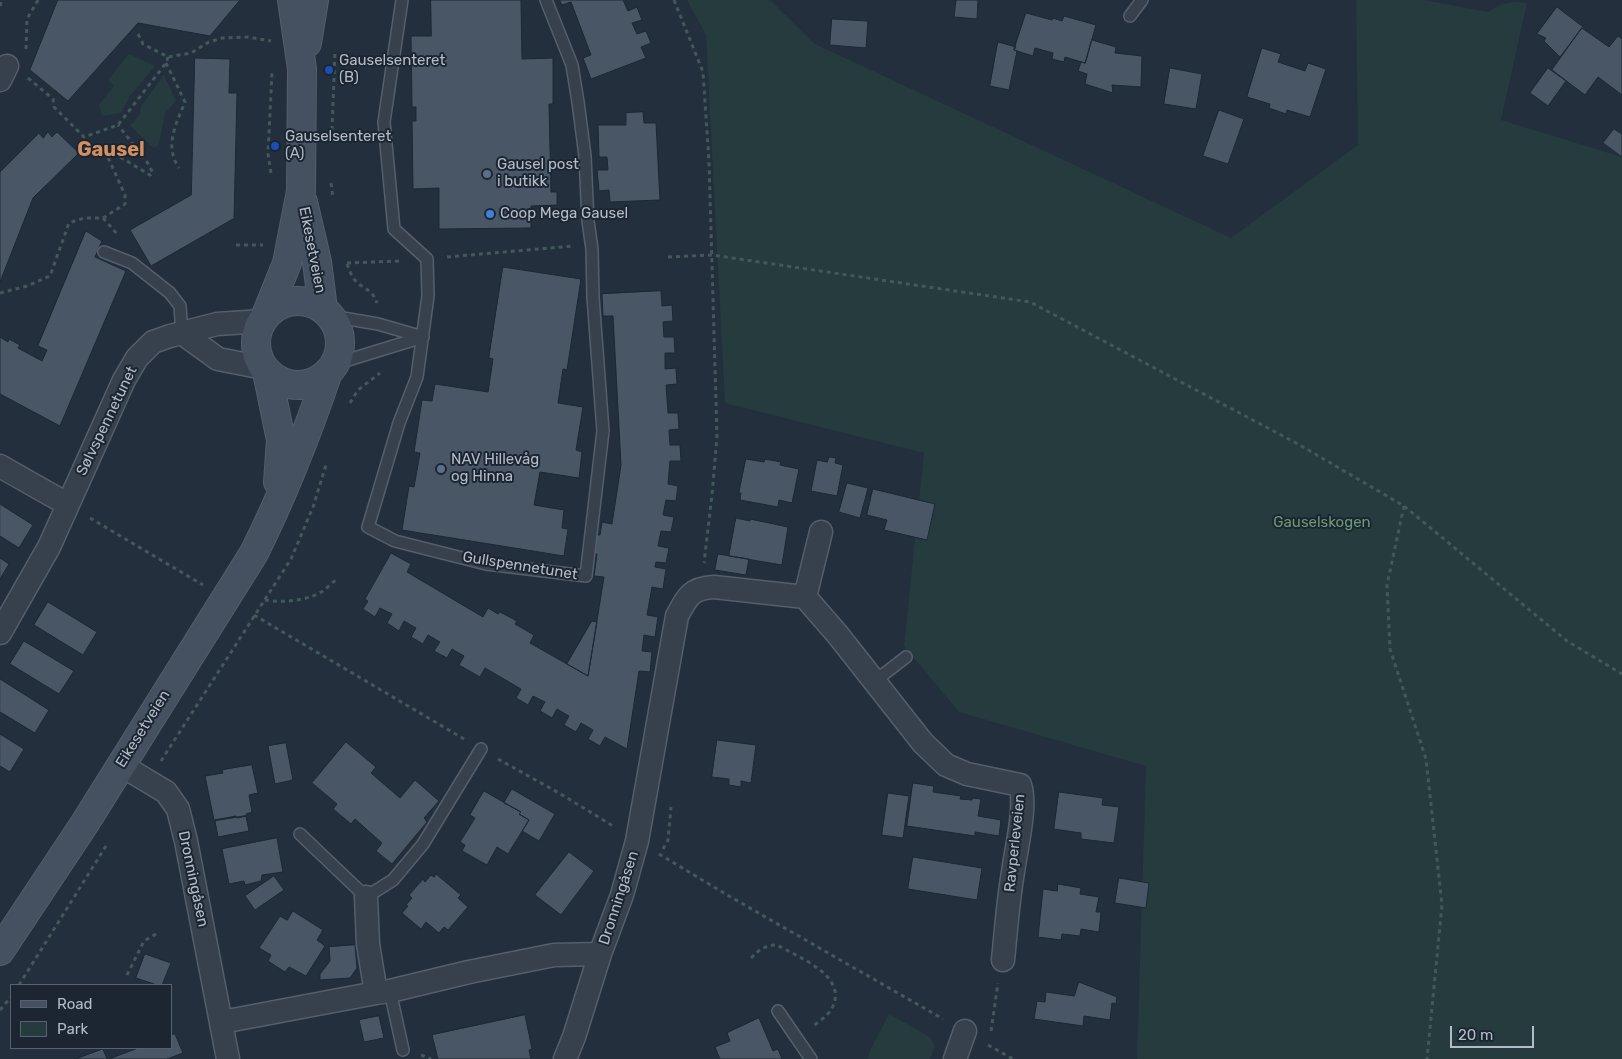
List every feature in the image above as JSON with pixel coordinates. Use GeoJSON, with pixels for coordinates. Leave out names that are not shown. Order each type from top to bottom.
{"type":"FeatureCollection","features":[{"type":"Feature","properties":{"kind":"main road","name":"Eikesetveien"},"geometry":{"type":"LineString","coordinates":[[264,318],[286,263],[301,191],[302,69],[292,0]]}},
{"type":"Feature","properties":{"kind":"main road","name":"Eikesetveien"},"geometry":{"type":"LineString","coordinates":[[302,69],[314,0]]}},
{"type":"Feature","properties":{"kind":"main road","name":"Eikesetveien"},"geometry":{"type":"LineString","coordinates":[[301,191],[327,312]]}},
{"type":"Feature","properties":{"kind":"main road"},"geometry":{"type":"LineString","coordinates":[[294,300],[309,302],[327,312],[339,331],[340,348],[332,368],[314,382],[298,386],[281,382],[266,370],[256,353],[256,336],[264,318],[278,305],[294,300]]}},
{"type":"Feature","properties":{"kind":"main road","name":"Eikesetveien"},"geometry":{"type":"LineString","coordinates":[[0,952],[121,765],[254,553],[266,531],[332,368]]}},
{"type":"Feature","properties":{"kind":"main road","name":"Eikesetveien"},"geometry":{"type":"LineString","coordinates":[[266,370],[281,440],[277,501]]}},
{"type":"Feature","properties":{"kind":"street","name":"Sølvspennetunet"},"geometry":{"type":"LineString","coordinates":[[0,633],[49,547],[124,380],[137,358],[153,342],[217,324],[264,318]]}},
{"type":"Feature","properties":{"kind":"street"},"geometry":{"type":"LineString","coordinates":[[182,333],[218,359],[266,370]]}},
{"type":"Feature","properties":{"kind":"street"},"geometry":{"type":"LineString","coordinates":[[0,466],[67,504]]}},
{"type":"Feature","properties":{"kind":"street"},"geometry":{"type":"LineString","coordinates":[[700,588],[714,587],[805,597],[820,532]]}},
{"type":"Feature","properties":{"kind":"street","name":"Dronningåsen"},"geometry":{"type":"LineString","coordinates":[[565,1059],[622,895],[638,841],[677,616],[686,600],[700,588]]}},
{"type":"Feature","properties":{"kind":"street","name":"Ravperleveien"},"geometry":{"type":"LineString","coordinates":[[805,597],[875,681],[923,743],[946,765],[967,774],[1020,785],[1022,794],[1021,812],[1003,960]]}},
{"type":"Feature","properties":{"kind":"street","name":"Dronningåsen"},"geometry":{"type":"LineString","coordinates":[[121,765],[166,792],[178,809],[186,841],[228,1059]]}},
{"type":"Feature","properties":{"kind":"street"},"geometry":{"type":"LineString","coordinates":[[366,897],[368,944],[383,992]]}},
{"type":"Feature","properties":{"kind":"street","name":"Dronningåsen"},"geometry":{"type":"LineString","coordinates":[[222,1022],[383,992],[554,955],[600,954]]}},
{"type":"Feature","properties":{"kind":"street"},"geometry":{"type":"LineString","coordinates":[[955,1059],[965,1031]]}},
{"type":"Feature","properties":{"kind":"lane"},"geometry":{"type":"LineString","coordinates":[[402,0],[384,122],[394,229],[428,259]]}},
{"type":"Feature","properties":{"kind":"lane","name":"Gullspennetunet"},"geometry":{"type":"LineString","coordinates":[[428,259],[428,296],[424,337],[417,377],[399,423],[368,527],[395,541],[486,564],[586,576],[603,431],[593,297],[592,249],[588,222],[584,156],[572,65],[546,0]]}},
{"type":"Feature","properties":{"kind":"lane"},"geometry":{"type":"LineString","coordinates":[[1130,16],[1142,0]]}},
{"type":"Feature","properties":{"kind":"lane"},"geometry":{"type":"LineString","coordinates":[[104,252],[132,263],[170,293],[180,306],[182,333]]}},
{"type":"Feature","properties":{"kind":"lane"},"geometry":{"type":"LineString","coordinates":[[327,312],[424,337]]}},
{"type":"Feature","properties":{"kind":"lane"},"geometry":{"type":"LineString","coordinates":[[332,368],[424,337]]}},
{"type":"Feature","properties":{"kind":"lane"},"geometry":{"type":"LineString","coordinates":[[875,681],[906,658]]}},
{"type":"Feature","properties":{"kind":"lane"},"geometry":{"type":"LineString","coordinates":[[300,834],[366,897],[394,880],[423,844],[480,749]]}},
{"type":"Feature","properties":{"kind":"lane"},"geometry":{"type":"LineString","coordinates":[[383,992],[403,1050]]}},
{"type":"Feature","properties":{"kind":"lane"},"geometry":{"type":"LineString","coordinates":[[778,1011],[811,1059]]}},
{"type":"Feature","properties":{"kind":"path"},"geometry":{"type":"LineString","coordinates":[[0,6],[2,0]]}},
{"type":"Feature","properties":{"kind":"path"},"geometry":{"type":"LineString","coordinates":[[26,56],[27,19],[38,0]]}},
{"type":"Feature","properties":{"kind":"path"},"geometry":{"type":"LineString","coordinates":[[674,0],[703,72],[709,162],[717,436],[711,505],[700,588]]}},
{"type":"Feature","properties":{"kind":"path"},"geometry":{"type":"LineString","coordinates":[[138,34],[144,44],[168,57],[191,54],[209,42],[222,38],[248,37],[274,41],[274,49]]}},
{"type":"Feature","properties":{"kind":"path"},"geometry":{"type":"LineString","coordinates":[[332,139],[335,48]]}},
{"type":"Feature","properties":{"kind":"path"},"geometry":{"type":"LineString","coordinates":[[28,78],[53,99],[54,107],[84,137],[118,125],[166,63],[168,57]]}},
{"type":"Feature","properties":{"kind":"path"},"geometry":{"type":"LineString","coordinates":[[166,63],[185,102],[172,139],[172,153],[179,168]]}},
{"type":"Feature","properties":{"kind":"path"},"geometry":{"type":"LineString","coordinates":[[272,64],[268,154],[273,182]]}},
{"type":"Feature","properties":{"kind":"path"},"geometry":{"type":"LineString","coordinates":[[0,293],[27,286],[50,276],[69,224],[84,218],[104,218],[125,204],[125,195],[107,155],[110,151],[142,171],[150,174],[153,173],[147,162],[118,125]]}},
{"type":"Feature","properties":{"kind":"path"},"geometry":{"type":"LineString","coordinates":[[330,175],[334,203]]}},
{"type":"Feature","properties":{"kind":"path"},"geometry":{"type":"LineString","coordinates":[[236,245],[272,246]]}},
{"type":"Feature","properties":{"kind":"path"},"geometry":{"type":"LineString","coordinates":[[347,263],[428,259],[570,246],[592,249]]}},
{"type":"Feature","properties":{"kind":"path"},"geometry":{"type":"LineString","coordinates":[[344,255],[355,280],[370,290],[375,297],[378,309]]}},
{"type":"Feature","properties":{"kind":"path"},"geometry":{"type":"LineString","coordinates":[[668,256],[712,256],[1030,302],[1298,444],[1404,506],[1567,641],[1622,674]]}},
{"type":"Feature","properties":{"kind":"path"},"geometry":{"type":"LineString","coordinates":[[67,504],[208,587]]}},
{"type":"Feature","properties":{"kind":"path"},"geometry":{"type":"LineString","coordinates":[[1404,506],[1387,585],[1390,649],[1426,759],[1442,905],[1427,1059]]}},
{"type":"Feature","properties":{"kind":"path"},"geometry":{"type":"LineString","coordinates":[[265,600],[279,602],[303,598],[322,592],[338,578]]}},
{"type":"Feature","properties":{"kind":"path"},"geometry":{"type":"LineString","coordinates":[[661,855],[668,840],[672,804]]}},
{"type":"Feature","properties":{"kind":"path"},"geometry":{"type":"LineString","coordinates":[[128,975],[144,941],[156,934]]}},
{"type":"Feature","properties":{"kind":"path"},"geometry":{"type":"LineString","coordinates":[[751,958],[769,945],[777,945],[826,974],[832,982],[834,995],[832,1010],[798,1038]]}},
{"type":"Feature","properties":{"kind":"path"},"geometry":{"type":"LineString","coordinates":[[989,1046],[998,981],[1003,960]]}},
{"type":"Feature","properties":{"kind":"path"},"geometry":{"type":"LineString","coordinates":[[0,1010],[10,998]]}},
{"type":"Feature","properties":{"kind":"green space","name":"Gauselskogen"},"geometry":{"type":"Polygon","coordinates":[[[687,0],[770,0],[815,44],[1231,238],[1358,145],[1356,0],[1424,0],[1488,12],[1506,3],[1527,3],[1501,120],[1622,157],[1622,1059],[1137,1059],[1146,766],[959,712],[904,646],[924,453],[725,403],[706,35],[687,0]]]}},
{"type":"Feature","properties":{"kind":"green space"},"geometry":{"type":"Polygon","coordinates":[[[129,54],[155,66],[130,96],[121,113],[102,116],[99,105],[114,86],[108,80],[129,54]]]}},
{"type":"Feature","properties":{"kind":"green space"},"geometry":{"type":"Polygon","coordinates":[[[164,75],[176,101],[165,113],[159,144],[154,148],[130,126],[140,114],[141,106],[164,75]]]}},
{"type":"Feature","properties":{"kind":"green space"},"geometry":{"type":"Polygon","coordinates":[[[889,1014],[930,1037],[935,1046],[930,1059],[868,1059],[870,1050],[889,1014]]]}},
{"type":"Feature","properties":{"kind":"building"},"geometry":{"type":"Polygon","coordinates":[[[58,0],[240,0],[210,36],[138,23],[68,101],[30,70],[58,0]]]}},
{"type":"Feature","properties":{"kind":"building"},"geometry":{"type":"Polygon","coordinates":[[[431,0],[521,0],[522,59],[553,58],[553,104],[549,104],[551,192],[557,192],[557,205],[531,206],[531,228],[439,229],[439,188],[413,189],[412,121],[416,121],[416,107],[412,107],[411,36],[431,36],[431,0]]]}},
{"type":"Feature","properties":{"kind":"building"},"geometry":{"type":"Polygon","coordinates":[[[560,0],[623,0],[628,11],[637,7],[642,20],[632,23],[637,34],[646,31],[651,43],[641,47],[646,58],[591,79],[583,58],[591,55],[571,2],[562,5],[560,0]]]}},
{"type":"Feature","properties":{"kind":"building"},"geometry":{"type":"Polygon","coordinates":[[[956,0],[978,0],[977,19],[954,17],[956,0]]]}},
{"type":"Feature","properties":{"kind":"building"},"geometry":{"type":"Polygon","coordinates":[[[1557,7],[1587,30],[1582,28],[1560,57],[1544,41],[1546,38],[1537,34],[1557,7]]]}},
{"type":"Feature","properties":{"kind":"building"},"geometry":{"type":"Polygon","coordinates":[[[1026,13],[1062,21],[1064,16],[1096,25],[1085,63],[1065,57],[1064,62],[1052,59],[1053,53],[1035,48],[1033,56],[1014,50],[1026,13]]]}},
{"type":"Feature","properties":{"kind":"building"},"geometry":{"type":"Polygon","coordinates":[[[832,19],[868,21],[866,48],[830,45],[832,19]]]}},
{"type":"Feature","properties":{"kind":"building"},"geometry":{"type":"Polygon","coordinates":[[[1582,28],[1609,47],[1618,36],[1622,39],[1622,95],[1598,77],[1585,95],[1552,70],[1582,28]]]}},
{"type":"Feature","properties":{"kind":"building"},"geometry":{"type":"Polygon","coordinates":[[[1092,40],[1116,47],[1115,53],[1142,56],[1141,87],[1112,85],[1113,93],[1085,84],[1087,74],[1078,71],[1081,62],[1085,63],[1092,40]]]}},
{"type":"Feature","properties":{"kind":"building"},"geometry":{"type":"Polygon","coordinates":[[[998,42],[1016,47],[1014,50],[1017,51],[1009,90],[990,86],[998,42]]]}},
{"type":"Feature","properties":{"kind":"building"},"geometry":{"type":"Polygon","coordinates":[[[1262,48],[1281,54],[1278,62],[1305,71],[1308,63],[1326,69],[1310,117],[1287,110],[1286,114],[1269,108],[1270,104],[1247,97],[1262,48]]]}},
{"type":"Feature","properties":{"kind":"building"},"geometry":{"type":"Polygon","coordinates":[[[195,58],[230,59],[229,93],[237,93],[234,220],[151,266],[130,230],[191,195],[195,58]]]}},
{"type":"Feature","properties":{"kind":"building"},"geometry":{"type":"Polygon","coordinates":[[[1170,68],[1202,74],[1196,109],[1164,104],[1170,68]]]}},
{"type":"Feature","properties":{"kind":"building"},"geometry":{"type":"Polygon","coordinates":[[[1548,68],[1566,81],[1548,106],[1530,93],[1548,68]]]}},
{"type":"Feature","properties":{"kind":"building"},"geometry":{"type":"Polygon","coordinates":[[[1219,110],[1244,119],[1228,164],[1203,156],[1219,110]]]}},
{"type":"Feature","properties":{"kind":"building"},"geometry":{"type":"Polygon","coordinates":[[[643,112],[644,123],[656,123],[660,200],[610,202],[609,190],[599,191],[597,170],[608,170],[607,157],[599,157],[598,125],[626,125],[626,113],[643,112]]]}},
{"type":"Feature","properties":{"kind":"building"},"geometry":{"type":"Polygon","coordinates":[[[1614,129],[1622,134],[1622,157],[1603,143],[1614,129]]]}},
{"type":"Feature","properties":{"kind":"building"},"geometry":{"type":"Polygon","coordinates":[[[48,132],[52,137],[57,132],[79,153],[33,198],[0,282],[0,172],[39,133],[43,138],[48,132]]]}},
{"type":"Feature","properties":{"kind":"building"},"geometry":{"type":"Polygon","coordinates":[[[86,231],[102,241],[95,257],[126,271],[60,426],[0,394],[0,337],[8,342],[9,339],[20,345],[18,348],[42,361],[47,350],[38,346],[86,231]]]}},
{"type":"Feature","properties":{"kind":"building"},"geometry":{"type":"Polygon","coordinates":[[[503,267],[581,279],[567,370],[563,369],[558,403],[583,407],[576,450],[582,452],[579,478],[540,472],[534,505],[564,510],[562,528],[568,529],[564,556],[402,530],[409,486],[414,487],[420,453],[414,452],[422,400],[432,401],[435,384],[488,392],[493,359],[489,358],[503,267]]]}},
{"type":"Feature","properties":{"kind":"building"},"geometry":{"type":"Polygon","coordinates":[[[661,291],[662,306],[672,305],[673,321],[663,322],[664,337],[674,337],[675,353],[665,353],[665,369],[676,368],[677,384],[666,385],[668,413],[678,413],[679,429],[669,430],[670,445],[680,445],[681,461],[670,461],[668,484],[678,486],[676,501],[666,500],[663,515],[674,517],[671,532],[661,531],[658,546],[669,548],[666,563],[656,562],[655,567],[666,569],[663,589],[652,587],[647,615],[658,617],[655,637],[644,635],[642,651],[652,652],[650,672],[639,671],[627,749],[605,737],[600,746],[588,739],[593,730],[581,723],[576,732],[564,725],[569,716],[557,709],[552,718],[540,711],[545,702],[533,696],[528,705],[516,698],[521,689],[485,668],[480,677],[459,665],[464,656],[452,649],[447,658],[434,651],[440,642],[428,635],[423,644],[411,637],[416,628],[404,621],[399,631],[387,623],[392,614],[380,608],[375,617],[363,609],[368,601],[365,599],[391,553],[411,564],[407,572],[483,617],[488,608],[517,621],[515,624],[534,635],[530,643],[588,676],[604,577],[594,576],[597,554],[594,554],[597,535],[600,535],[602,522],[612,524],[621,465],[613,316],[603,316],[602,294],[661,291]]]}},
{"type":"Feature","properties":{"kind":"building"},"geometry":{"type":"Polygon","coordinates":[[[829,457],[836,458],[835,463],[843,465],[837,496],[811,491],[817,460],[827,462],[829,457]]]}},
{"type":"Feature","properties":{"kind":"building"},"geometry":{"type":"Polygon","coordinates":[[[746,459],[764,462],[765,459],[781,462],[780,465],[799,469],[792,503],[779,500],[778,507],[740,500],[741,493],[739,493],[746,459]]]}},
{"type":"Feature","properties":{"kind":"building"},"geometry":{"type":"Polygon","coordinates":[[[847,483],[868,488],[860,518],[839,512],[847,483]]]}},
{"type":"Feature","properties":{"kind":"building"},"geometry":{"type":"Polygon","coordinates":[[[873,489],[935,504],[927,540],[884,530],[887,520],[867,515],[873,489]]]}},
{"type":"Feature","properties":{"kind":"building"},"geometry":{"type":"Polygon","coordinates":[[[0,504],[33,525],[19,548],[0,536],[0,504]]]}},
{"type":"Feature","properties":{"kind":"building"},"geometry":{"type":"Polygon","coordinates":[[[736,518],[788,527],[782,565],[729,556],[736,518]]]}},
{"type":"Feature","properties":{"kind":"building"},"geometry":{"type":"Polygon","coordinates":[[[718,554],[749,559],[746,575],[715,570],[718,554]]]}},
{"type":"Feature","properties":{"kind":"building"},"geometry":{"type":"Polygon","coordinates":[[[0,558],[9,564],[0,579],[0,558]]]}},
{"type":"Feature","properties":{"kind":"building"},"geometry":{"type":"Polygon","coordinates":[[[48,602],[97,632],[83,655],[34,625],[48,602]]]}},
{"type":"Feature","properties":{"kind":"building"},"geometry":{"type":"Polygon","coordinates":[[[592,621],[597,622],[588,676],[567,664],[592,621]]]}},
{"type":"Feature","properties":{"kind":"building"},"geometry":{"type":"Polygon","coordinates":[[[24,641],[74,671],[59,694],[10,664],[24,641]]]}},
{"type":"Feature","properties":{"kind":"building"},"geometry":{"type":"Polygon","coordinates":[[[0,679],[49,710],[35,733],[0,712],[0,679]]]}},
{"type":"Feature","properties":{"kind":"building"},"geometry":{"type":"Polygon","coordinates":[[[0,734],[24,749],[10,772],[0,766],[0,734]]]}},
{"type":"Feature","properties":{"kind":"building"},"geometry":{"type":"Polygon","coordinates":[[[717,740],[756,745],[751,783],[741,781],[741,787],[729,785],[729,779],[712,777],[717,740]]]}},
{"type":"Feature","properties":{"kind":"building"},"geometry":{"type":"Polygon","coordinates":[[[346,742],[376,767],[371,773],[400,798],[415,780],[439,801],[424,818],[427,822],[392,864],[376,851],[382,843],[355,819],[351,824],[333,809],[337,804],[312,783],[346,742]]]}},
{"type":"Feature","properties":{"kind":"building"},"geometry":{"type":"Polygon","coordinates":[[[286,743],[293,780],[275,784],[268,746],[286,743]]]}},
{"type":"Feature","properties":{"kind":"building"},"geometry":{"type":"Polygon","coordinates":[[[252,765],[258,793],[249,795],[252,812],[246,814],[247,816],[214,820],[205,776],[223,773],[222,770],[252,765]]]}},
{"type":"Feature","properties":{"kind":"building"},"geometry":{"type":"Polygon","coordinates":[[[913,783],[934,786],[933,792],[961,796],[960,799],[981,799],[978,816],[1001,820],[999,836],[975,832],[975,836],[907,826],[913,783]]]}},
{"type":"Feature","properties":{"kind":"building"},"geometry":{"type":"Polygon","coordinates":[[[512,789],[555,814],[539,841],[522,831],[529,820],[519,814],[521,812],[504,803],[512,789]]]}},
{"type":"Feature","properties":{"kind":"building"},"geometry":{"type":"Polygon","coordinates":[[[484,791],[521,812],[519,814],[529,820],[508,854],[497,847],[487,865],[462,851],[465,845],[460,842],[475,818],[470,815],[484,791]]]}},
{"type":"Feature","properties":{"kind":"building"},"geometry":{"type":"Polygon","coordinates":[[[1059,792],[1103,798],[1102,805],[1119,807],[1114,843],[1081,839],[1081,833],[1054,829],[1059,792]]]}},
{"type":"Feature","properties":{"kind":"building"},"geometry":{"type":"Polygon","coordinates":[[[888,793],[909,796],[903,838],[882,835],[888,793]]]}},
{"type":"Feature","properties":{"kind":"building"},"geometry":{"type":"Polygon","coordinates":[[[246,816],[249,831],[218,837],[215,821],[246,816]]]}},
{"type":"Feature","properties":{"kind":"building"},"geometry":{"type":"Polygon","coordinates":[[[277,838],[283,872],[262,875],[261,881],[245,885],[244,881],[229,884],[222,849],[277,838]]]}},
{"type":"Feature","properties":{"kind":"building"},"geometry":{"type":"Polygon","coordinates":[[[569,852],[594,871],[561,915],[535,895],[569,852]]]}},
{"type":"Feature","properties":{"kind":"building"},"geometry":{"type":"Polygon","coordinates":[[[913,857],[982,868],[977,900],[908,889],[913,857]]]}},
{"type":"Feature","properties":{"kind":"building"},"geometry":{"type":"Polygon","coordinates":[[[436,874],[461,895],[458,898],[468,907],[448,930],[444,927],[439,933],[426,922],[421,929],[402,913],[412,898],[409,895],[423,879],[425,882],[431,875],[434,877],[436,874]]]}},
{"type":"Feature","properties":{"kind":"building"},"geometry":{"type":"Polygon","coordinates":[[[274,876],[284,890],[255,910],[245,896],[274,876]]]}},
{"type":"Feature","properties":{"kind":"building"},"geometry":{"type":"Polygon","coordinates":[[[1119,878],[1149,883],[1146,908],[1115,903],[1119,878]]]}},
{"type":"Feature","properties":{"kind":"building"},"geometry":{"type":"Polygon","coordinates":[[[1058,884],[1081,888],[1080,894],[1099,897],[1096,912],[1101,912],[1099,932],[1081,929],[1080,936],[1062,934],[1061,940],[1038,937],[1043,889],[1057,891],[1058,884]]]}},
{"type":"Feature","properties":{"kind":"building"},"geometry":{"type":"Polygon","coordinates":[[[293,911],[323,930],[317,940],[325,946],[306,976],[289,967],[285,972],[268,961],[271,955],[259,948],[280,916],[287,920],[293,911]]]}},
{"type":"Feature","properties":{"kind":"building"},"geometry":{"type":"Polygon","coordinates":[[[355,945],[357,968],[350,978],[320,980],[320,974],[330,961],[329,947],[355,945]]]}},
{"type":"Feature","properties":{"kind":"building"},"geometry":{"type":"Polygon","coordinates":[[[145,954],[171,963],[162,984],[154,984],[136,978],[145,954]]]}},
{"type":"Feature","properties":{"kind":"building"},"geometry":{"type":"Polygon","coordinates":[[[1079,982],[1117,997],[1116,1004],[1112,1003],[1110,1020],[1084,1016],[1083,1026],[1034,1019],[1037,1001],[1045,1002],[1046,992],[1074,996],[1079,982]]]}},
{"type":"Feature","properties":{"kind":"building"},"geometry":{"type":"Polygon","coordinates":[[[525,1015],[532,1049],[529,1050],[531,1059],[438,1059],[432,1035],[525,1015]]]}},
{"type":"Feature","properties":{"kind":"building"},"geometry":{"type":"Polygon","coordinates":[[[379,1016],[384,1038],[364,1042],[359,1020],[379,1016]]]}},
{"type":"Feature","properties":{"kind":"building"},"geometry":{"type":"Polygon","coordinates":[[[759,1018],[773,1051],[778,1049],[782,1059],[720,1059],[715,1047],[730,1041],[727,1033],[759,1018]]]}},
{"type":"Feature","properties":{"kind":"building"},"geometry":{"type":"Polygon","coordinates":[[[175,1034],[183,1053],[167,1059],[109,1059],[135,1049],[172,1049],[172,1035],[175,1034]]]}},
{"type":"Feature","properties":{"kind":"building"},"geometry":{"type":"Polygon","coordinates":[[[103,1049],[107,1059],[76,1059],[103,1049]]]}},
{"type":"Feature","properties":{"kind":"place","name":"Gauselsenteret (B)"},"geometry":{"type":"Point","coordinates":[329,70]}},
{"type":"Feature","properties":{"kind":"place","name":"Gauselsenteret (A)"},"geometry":{"type":"Point","coordinates":[275,146]}},
{"type":"Feature","properties":{"kind":"place","name":"Gausel post i butikk"},"geometry":{"type":"Point","coordinates":[487,174]}},
{"type":"Feature","properties":{"kind":"place","name":"Coop Mega Gausel"},"geometry":{"type":"Point","coordinates":[490,214]}},
{"type":"Feature","properties":{"kind":"place","name":"NAV Hillevåg og Hinna"},"geometry":{"type":"Point","coordinates":[441,469]}},
{"type":"Feature","properties":{"kind":"district","name":"Gausel"},"geometry":{"type":"Point","coordinates":[111,150]}}]}
